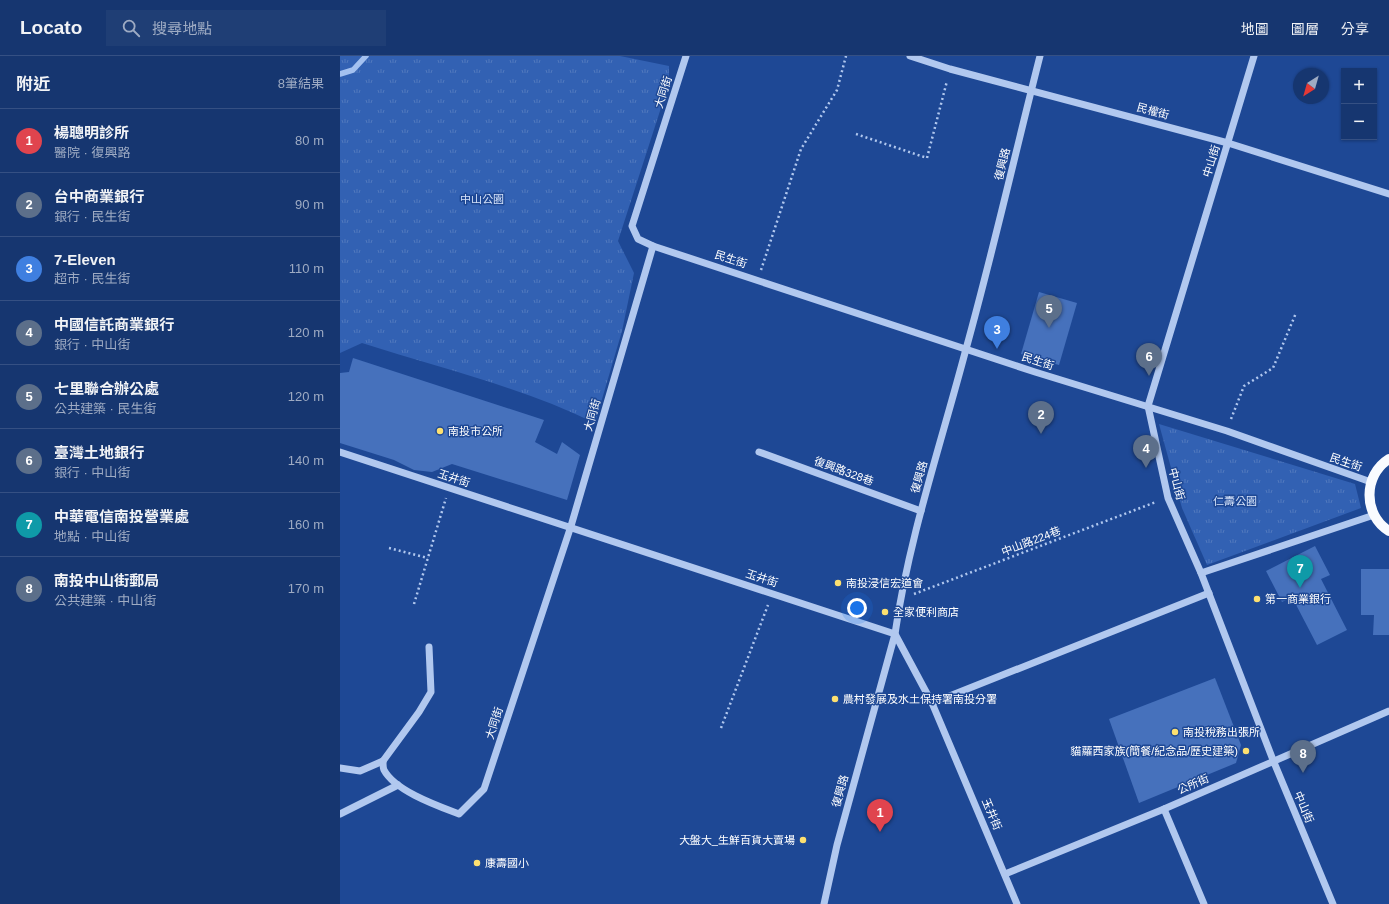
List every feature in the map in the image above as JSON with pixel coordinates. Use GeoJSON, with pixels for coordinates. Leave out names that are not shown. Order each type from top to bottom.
{"type":"FeatureCollection","features":[{"type":"Feature","properties":{"kind":"main road"},"geometry":{"type":"LineString","coordinates":[[1389,459],[1376,471],[1371,482],[1369,493],[1370,505],[1374,515],[1383,527],[1389,531]]}},
{"type":"Feature","properties":{"kind":"street","name":"大同街"},"geometry":{"type":"LineString","coordinates":[[398,785],[425,801],[459,814],[484,789],[571,526],[653,246],[638,239],[632,226],[686,56]]}},
{"type":"Feature","properties":{"kind":"street","name":"民權街"},"geometry":{"type":"LineString","coordinates":[[910,56],[950,69],[1228,143],[1389,194]]}},
{"type":"Feature","properties":{"kind":"street","name":"復興路"},"geometry":{"type":"LineString","coordinates":[[824,904],[837,845],[895,634],[900,599],[921,511],[966,348],[1040,56]]}},
{"type":"Feature","properties":{"kind":"street","name":"中山街"},"geometry":{"type":"LineString","coordinates":[[1254,56],[1148,406],[1168,498],[1201,573],[1273,760],[1333,904]]}},
{"type":"Feature","properties":{"kind":"street","name":"民生街"},"geometry":{"type":"LineString","coordinates":[[653,246],[1035,372],[1227,431],[1371,482]]}},
{"type":"Feature","properties":{"kind":"street","name":"玉井街"},"geometry":{"type":"LineString","coordinates":[[340,452],[571,526],[895,634],[932,703],[1017,904]]}},
{"type":"Feature","properties":{"kind":"street","name":"復興路328巷"},"geometry":{"type":"LineString","coordinates":[[759,452],[921,511]]}},
{"type":"Feature","properties":{"kind":"street"},"geometry":{"type":"LineString","coordinates":[[1201,573],[1374,515]]}},
{"type":"Feature","properties":{"kind":"street"},"geometry":{"type":"LineString","coordinates":[[932,703],[1209,593]]}},
{"type":"Feature","properties":{"kind":"street"},"geometry":{"type":"LineString","coordinates":[[340,768],[360,771],[383,761],[431,692],[429,647]]}},
{"type":"Feature","properties":{"kind":"street","name":"公所街"},"geometry":{"type":"LineString","coordinates":[[1005,874],[1164,809],[1273,760],[1389,711]]}},
{"type":"Feature","properties":{"kind":"street"},"geometry":{"type":"LineString","coordinates":[[340,814],[398,785],[384,770],[383,761]]}},
{"type":"Feature","properties":{"kind":"street"},"geometry":{"type":"LineString","coordinates":[[1164,809],[1204,904]]}},
{"type":"Feature","properties":{"kind":"path"},"geometry":{"type":"LineString","coordinates":[[758,280],[801,150],[837,90],[846,56]]}},
{"type":"Feature","properties":{"kind":"path"},"geometry":{"type":"LineString","coordinates":[[856,134],[926,158],[950,69]]}},
{"type":"Feature","properties":{"kind":"path"},"geometry":{"type":"LineString","coordinates":[[1227,431],[1244,386],[1273,368],[1296,313]]}},
{"type":"Feature","properties":{"kind":"path"},"geometry":{"type":"LineString","coordinates":[[414,604],[450,488]]}},
{"type":"Feature","properties":{"kind":"path","name":"中山路224巷"},"geometry":{"type":"LineString","coordinates":[[900,599],[1168,498]]}},
{"type":"Feature","properties":{"kind":"path"},"geometry":{"type":"LineString","coordinates":[[389,548],[428,558]]}},
{"type":"Feature","properties":{"kind":"path"},"geometry":{"type":"LineString","coordinates":[[721,728],[773,593]]}},
{"type":"Feature","properties":{"kind":"green space","name":"中山公園"},"geometry":{"type":"Polygon","coordinates":[[[340,56],[620,56],[669,66],[669,83],[618,241],[634,273],[622,331],[595,423],[567,410],[509,388],[362,343],[340,353],[340,56]]]}},
{"type":"Feature","properties":{"kind":"green space","name":"仁壽公園"},"geometry":{"type":"Polygon","coordinates":[[[1159,424],[1355,484],[1361,508],[1207,565],[1182,508],[1159,424]]]}},
{"type":"Feature","properties":{"kind":"building"},"geometry":{"type":"Polygon","coordinates":[[[1039,292],[1077,303],[1059,365],[1021,354],[1039,292]]]}},
{"type":"Feature","properties":{"kind":"building","name":"南投市公所"},"geometry":{"type":"Polygon","coordinates":[[[353,358],[544,420],[535,442],[557,454],[562,442],[580,455],[567,500],[452,464],[432,472],[414,470],[394,460],[340,443],[340,373],[349,372],[353,358]]]}},
{"type":"Feature","properties":{"kind":"building"},"geometry":{"type":"Polygon","coordinates":[[[1315,546],[1330,575],[1321,579],[1347,630],[1317,645],[1292,597],[1282,602],[1266,571],[1315,546]]]}},
{"type":"Feature","properties":{"kind":"building"},"geometry":{"type":"Polygon","coordinates":[[[1361,569],[1389,569],[1389,635],[1373,635],[1374,615],[1361,615],[1361,569]]]}},
{"type":"Feature","properties":{"kind":"building","name":"南投稅務出張所"},"geometry":{"type":"Polygon","coordinates":[[[1215,678],[1241,745],[1236,763],[1139,803],[1109,719],[1215,678]]]}},
{"type":"Feature","properties":{"kind":"waterway"},"geometry":{"type":"LineString","coordinates":[[340,74],[353,70],[366,56]]}},
{"type":"Feature","properties":{"kind":"place","name":"七里聯合辦公處"},"geometry":{"type":"Point","coordinates":[1049,328]}},
{"type":"Feature","properties":{"kind":"place","name":"7-Eleven"},"geometry":{"type":"Point","coordinates":[997,349]}},
{"type":"Feature","properties":{"kind":"place","name":"臺灣土地銀行"},"geometry":{"type":"Point","coordinates":[1149,376]}},
{"type":"Feature","properties":{"kind":"place","name":"南投市公所"},"geometry":{"type":"Point","coordinates":[440,431]}},
{"type":"Feature","properties":{"kind":"place","name":"台中商業銀行"},"geometry":{"type":"Point","coordinates":[1041,434]}},
{"type":"Feature","properties":{"kind":"place","name":"中國信託商業銀行"},"geometry":{"type":"Point","coordinates":[1146,468]}},
{"type":"Feature","properties":{"kind":"place","name":"南投浸信宏道會"},"geometry":{"type":"Point","coordinates":[838,583]}},
{"type":"Feature","properties":{"kind":"place","name":"中華電信南投營業處"},"geometry":{"type":"Point","coordinates":[1300,588]}},
{"type":"Feature","properties":{"kind":"place","name":"第一商業銀行"},"geometry":{"type":"Point","coordinates":[1257,599]}},
{"type":"Feature","properties":{"kind":"place","name":"全家便利商店"},"geometry":{"type":"Point","coordinates":[885,612]}},
{"type":"Feature","properties":{"kind":"place","name":"農村發展及水土保持署南投分署"},"geometry":{"type":"Point","coordinates":[835,699]}},
{"type":"Feature","properties":{"kind":"place","name":"南投稅務出張所"},"geometry":{"type":"Point","coordinates":[1175,732]}},
{"type":"Feature","properties":{"kind":"place","name":"貓蘿西家族(簡餐/紀念品/歷史建築)"},"geometry":{"type":"Point","coordinates":[1246,751]}},
{"type":"Feature","properties":{"kind":"place","name":"南投中山街郵局"},"geometry":{"type":"Point","coordinates":[1303,773]}},
{"type":"Feature","properties":{"kind":"place","name":"楊聰明診所"},"geometry":{"type":"Point","coordinates":[880,832]}},
{"type":"Feature","properties":{"kind":"place","name":"大盤大_生鮮百貨大賣場"},"geometry":{"type":"Point","coordinates":[803,840]}},
{"type":"Feature","properties":{"kind":"place","name":"康壽國小"},"geometry":{"type":"Point","coordinates":[477,863]}}]}
